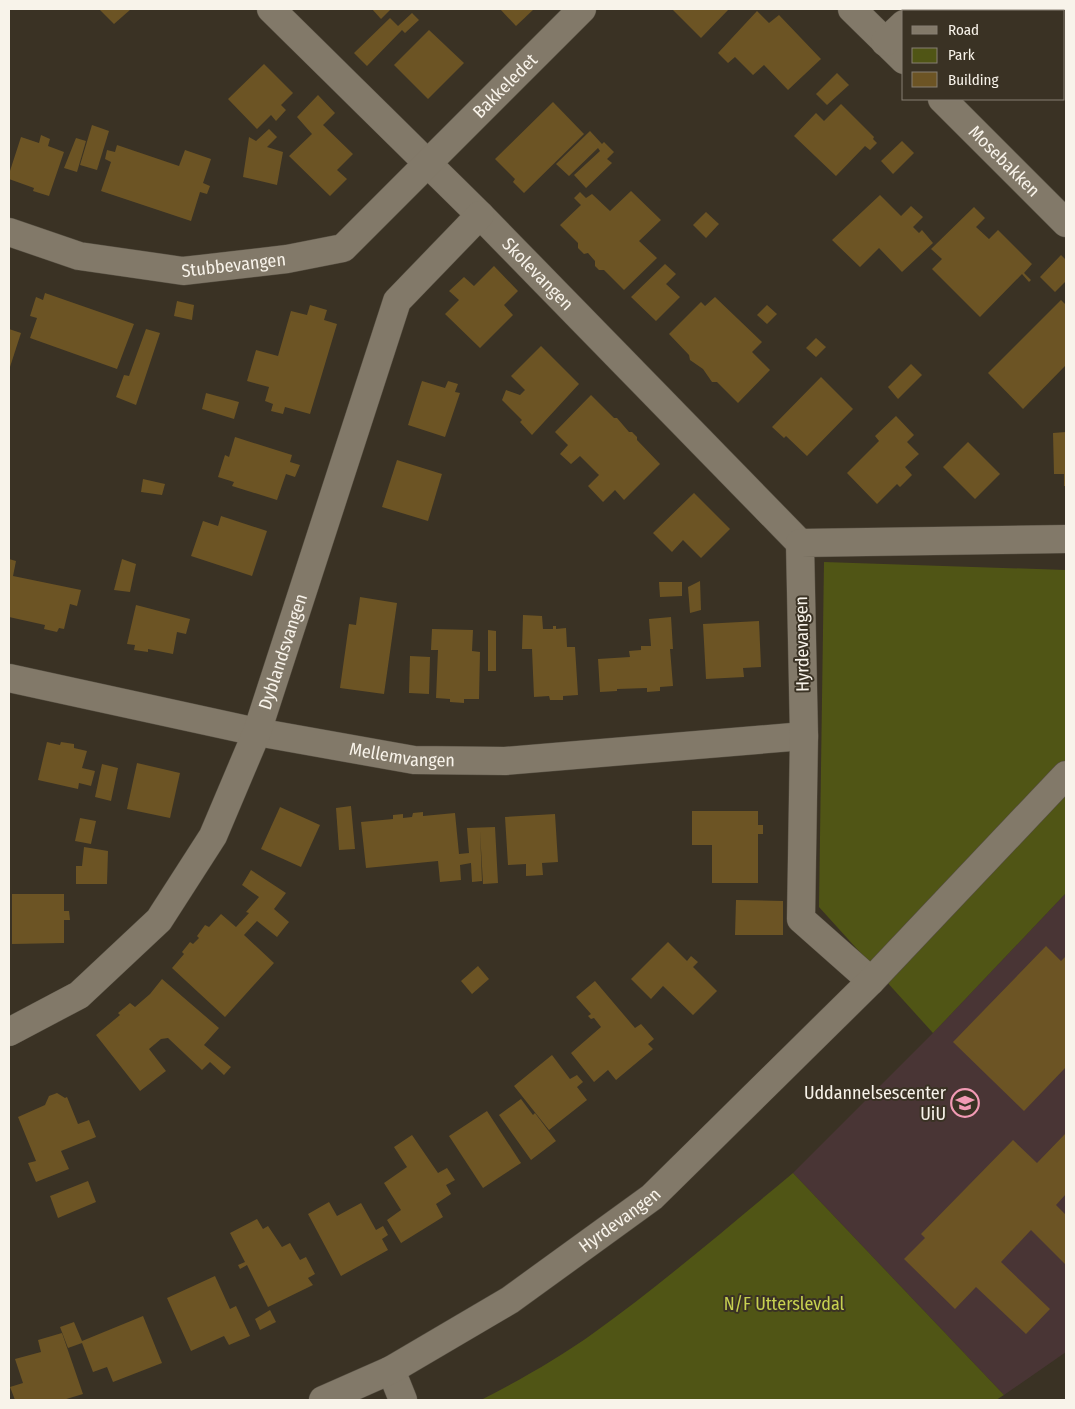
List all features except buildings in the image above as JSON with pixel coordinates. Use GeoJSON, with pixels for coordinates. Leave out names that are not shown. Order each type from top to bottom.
{"type":"FeatureCollection","features":[{"type":"Feature","properties":{"kind":"street","name":"Skolevangen"},"geometry":{"type":"LineString","coordinates":[[271,9],[480,215],[800,543]]}},
{"type":"Feature","properties":{"kind":"street","name":"Bakkeledet"},"geometry":{"type":"LineString","coordinates":[[427,163],[582,9]]}},
{"type":"Feature","properties":{"kind":"street"},"geometry":{"type":"LineString","coordinates":[[852,9],[898,42]]}},
{"type":"Feature","properties":{"kind":"street","name":"Mosebakken"},"geometry":{"type":"LineString","coordinates":[[943,100],[1066,223]]}},
{"type":"Feature","properties":{"kind":"street","name":"Stubbevangen"},"geometry":{"type":"LineString","coordinates":[[9,232],[79,256],[183,271],[287,258],[343,248],[427,163]]}},
{"type":"Feature","properties":{"kind":"street","name":"Dyblandsvangen"},"geometry":{"type":"LineString","coordinates":[[9,1032],[79,995],[158,920],[213,836],[257,732],[397,301],[480,215]]}},
{"type":"Feature","properties":{"kind":"street"},"geometry":{"type":"LineString","coordinates":[[800,543],[1066,539]]}},
{"type":"Feature","properties":{"kind":"street","name":"Hyrdevangen"},"geometry":{"type":"LineString","coordinates":[[800,543],[804,736],[801,919],[871,981]]}},
{"type":"Feature","properties":{"kind":"street","name":"Mellemvangen"},"geometry":{"type":"LineString","coordinates":[[9,678],[257,732],[414,760],[505,760],[804,736]]}},
{"type":"Feature","properties":{"kind":"street","name":"Hyrdevangen"},"geometry":{"type":"LineString","coordinates":[[323,1400],[392,1370],[510,1300],[652,1196],[871,981],[1066,775]]}},
{"type":"Feature","properties":{"kind":"street"},"geometry":{"type":"LineString","coordinates":[[392,1370],[403,1400]]}},
{"type":"Feature","properties":{"kind":"shaded area","name":"Uddannelsescenter UiU"},"geometry":{"type":"Polygon","coordinates":[[[1066,893],[1066,1352],[1004,1395],[793,1173],[933,1033],[1066,893]]]}},
{"type":"Feature","properties":{"kind":"green space"},"geometry":{"type":"Polygon","coordinates":[[[824,562],[1066,570],[1066,893],[933,1033],[819,907],[824,562]]]}},
{"type":"Feature","properties":{"kind":"green space","name":"N/F Utterslevdal"},"geometry":{"type":"Polygon","coordinates":[[[793,1173],[1004,1395],[996,1400],[481,1400],[539,1368],[595,1332],[720,1234],[793,1173]]]}},
{"type":"Feature","properties":{"kind":"place","name":"Uddannelsescenter UiU"},"geometry":{"type":"Point","coordinates":[965,1103]}}]}
